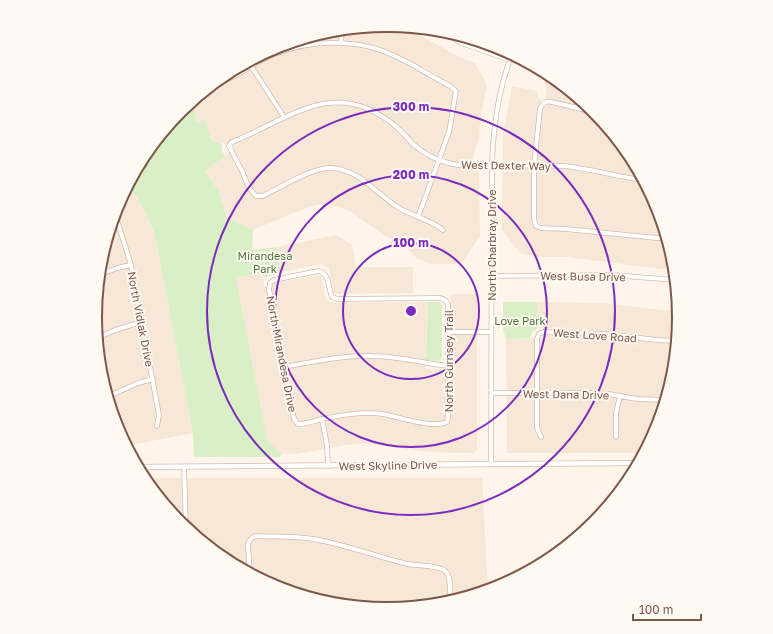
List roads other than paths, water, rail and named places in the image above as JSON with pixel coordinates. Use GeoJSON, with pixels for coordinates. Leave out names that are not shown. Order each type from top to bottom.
{"type":"FeatureCollection","features":[{"type":"Feature","properties":{"kind":"street"},"geometry":{"type":"LineString","coordinates":[[341,43],[342,35]]}},
{"type":"Feature","properties":{"kind":"street"},"geometry":{"type":"LineString","coordinates":[[290,49],[319,44],[341,43],[371,47],[397,57],[454,88],[456,91],[449,132],[418,217],[436,223],[443,230]]}},
{"type":"Feature","properties":{"kind":"street"},"geometry":{"type":"LineString","coordinates":[[464,43],[510,60]]}},
{"type":"Feature","properties":{"kind":"street"},"geometry":{"type":"LineString","coordinates":[[252,66],[266,59]]}},
{"type":"Feature","properties":{"kind":"street","name":"North Charbray Drive"},"geometry":{"type":"LineString","coordinates":[[491,463],[493,138],[502,84],[510,60]]}},
{"type":"Feature","properties":{"kind":"street"},"geometry":{"type":"LineString","coordinates":[[251,66],[284,117]]}},
{"type":"Feature","properties":{"kind":"street"},"geometry":{"type":"LineString","coordinates":[[581,109],[547,101],[543,102],[540,109],[534,166],[534,219],[536,226],[541,228],[660,238]]}},
{"type":"Feature","properties":{"kind":"street","name":"West Dexter Way"},"geometry":{"type":"LineString","coordinates":[[418,217],[401,209],[362,179],[339,169],[328,168],[316,170],[263,196],[256,196],[249,188],[229,146],[232,142],[284,117],[320,104],[334,103],[360,106],[385,118],[396,126],[422,151],[440,160],[463,166],[534,166],[581,168],[619,177],[635,179]]}},
{"type":"Feature","properties":{"kind":"street","name":"North Vidlak Drive"},"geometry":{"type":"LineString","coordinates":[[118,223],[131,266],[142,322],[159,415],[157,426]]}},
{"type":"Feature","properties":{"kind":"street"},"geometry":{"type":"LineString","coordinates":[[105,273],[118,268],[131,266]]}},
{"type":"Feature","properties":{"kind":"street","name":"North Mirandesa Drive"},"geometry":{"type":"LineString","coordinates":[[322,419],[304,424],[298,424],[294,419],[269,289],[270,283],[274,280],[318,271],[323,272],[326,275],[332,297],[338,299],[440,298],[445,300]]}},
{"type":"Feature","properties":{"kind":"street","name":"West Busa Drive"},"geometry":{"type":"LineString","coordinates":[[491,276],[612,275],[669,280]]}},
{"type":"Feature","properties":{"kind":"street","name":"North Gurnsey Trail"},"geometry":{"type":"LineString","coordinates":[[322,419],[352,415],[383,414],[419,422],[443,424],[447,422],[448,304],[445,300]]}},
{"type":"Feature","properties":{"kind":"street"},"geometry":{"type":"LineString","coordinates":[[102,336],[115,330],[142,322]]}},
{"type":"Feature","properties":{"kind":"street"},"geometry":{"type":"LineString","coordinates":[[448,332],[491,332]]}},
{"type":"Feature","properties":{"kind":"street","name":"West Love Road"},"geometry":{"type":"LineString","coordinates":[[537,393],[537,339],[539,334],[543,332],[605,334],[670,341]]}},
{"type":"Feature","properties":{"kind":"street"},"geometry":{"type":"LineString","coordinates":[[284,367],[339,357],[356,356],[390,357],[448,366]]}},
{"type":"Feature","properties":{"kind":"street"},"geometry":{"type":"LineString","coordinates":[[112,395],[138,383],[153,379]]}},
{"type":"Feature","properties":{"kind":"street","name":"West Dana Drive"},"geometry":{"type":"LineString","coordinates":[[491,393],[592,393],[659,400]]}},
{"type":"Feature","properties":{"kind":"street"},"geometry":{"type":"LineString","coordinates":[[537,393],[537,428],[541,438]]}},
{"type":"Feature","properties":{"kind":"street"},"geometry":{"type":"LineString","coordinates":[[616,437],[616,413],[620,396]]}},
{"type":"Feature","properties":{"kind":"street"},"geometry":{"type":"LineString","coordinates":[[322,419],[327,445],[328,466]]}},
{"type":"Feature","properties":{"kind":"street","name":"West Skyline Drive"},"geometry":{"type":"LineString","coordinates":[[145,467],[631,463]]}},
{"type":"Feature","properties":{"kind":"street"},"geometry":{"type":"LineString","coordinates":[[184,467],[186,520]]}},
{"type":"Feature","properties":{"kind":"street"},"geometry":{"type":"LineString","coordinates":[[249,567],[248,545],[249,541],[255,536],[314,539],[391,560],[441,568],[446,572],[449,578],[450,595]]}},
{"type":"Feature","properties":{"kind":"park label","name":"Mirandesa Park"},"geometry":{"type":"Point","coordinates":[265,261]}},
{"type":"Feature","properties":{"kind":"park label","name":"Love Park"},"geometry":{"type":"Point","coordinates":[520,320]}}]}
